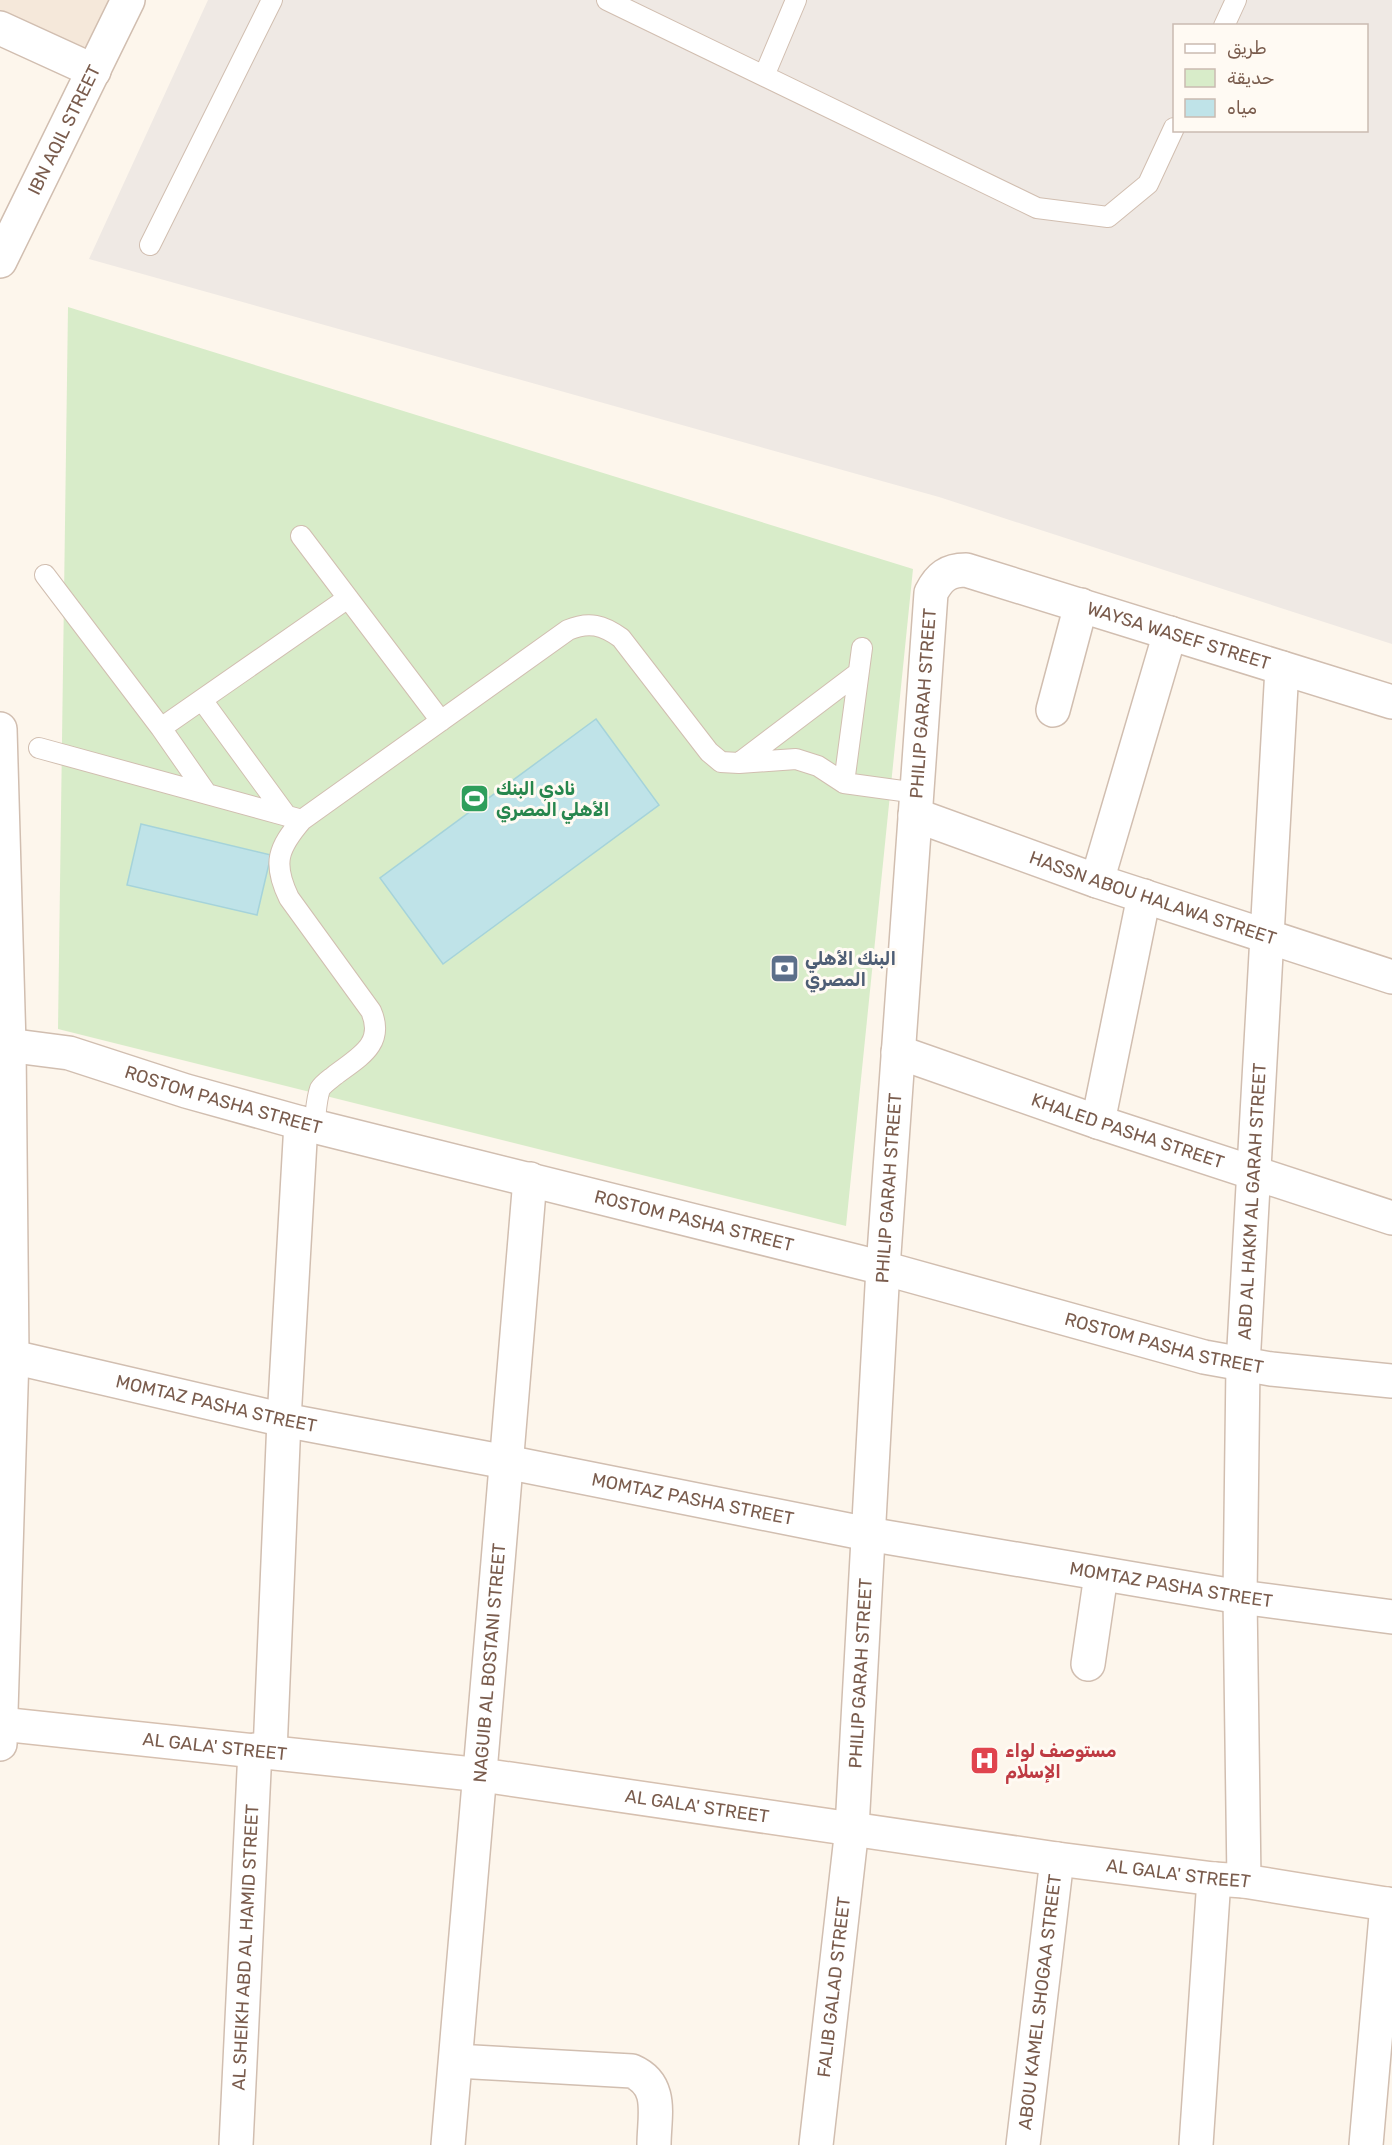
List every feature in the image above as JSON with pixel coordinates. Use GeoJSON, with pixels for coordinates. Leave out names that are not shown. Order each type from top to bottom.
{"type":"FeatureCollection","features":[{"type":"Feature","properties":{"kind":"street","name":"IBN AQIL STREET"},"geometry":{"type":"LineString","coordinates":[[0,261],[128,0]]}},
{"type":"Feature","properties":{"kind":"street"},"geometry":{"type":"LineString","coordinates":[[0,28],[94,71]]}},
{"type":"Feature","properties":{"kind":"street","name":"PHILIP GARAH STREET"},"geometry":{"type":"LineString","coordinates":[[852,1828],[883,1269],[931,593],[936,583],[945,575],[955,570],[966,570]]}},
{"type":"Feature","properties":{"kind":"street","name":"WAYSA WASEF STREET"},"geometry":{"type":"LineString","coordinates":[[966,570],[1392,702]]}},
{"type":"Feature","properties":{"kind":"street"},"geometry":{"type":"LineString","coordinates":[[1053,710],[1081,605]]}},
{"type":"Feature","properties":{"kind":"street"},"geometry":{"type":"LineString","coordinates":[[1097,881],[1170,633]]}},
{"type":"Feature","properties":{"kind":"street","name":"ABD AL HAKM AL GARAH STREET"},"geometry":{"type":"LineString","coordinates":[[1196,2145],[1229,1880],[1240,1597],[1243,1365],[1282,668]]}},
{"type":"Feature","properties":{"kind":"street"},"geometry":{"type":"LineString","coordinates":[[0,729],[6,1355],[1,1731]]}},
{"type":"Feature","properties":{"kind":"street","name":"HASSN ABOU HALAWA STREET"},"geometry":{"type":"LineString","coordinates":[[916,804],[1097,881],[1392,977]]}},
{"type":"Feature","properties":{"kind":"street"},"geometry":{"type":"LineString","coordinates":[[1098,1122],[1144,896]]}},
{"type":"Feature","properties":{"kind":"street","name":"ROSTOM PASHA STREET"},"geometry":{"type":"LineString","coordinates":[[4,1045],[69,1053],[186,1091],[307,1125],[883,1269],[1204,1357],[1243,1365],[1392,1382]]}},
{"type":"Feature","properties":{"kind":"street","name":"KHALED PASHA STREET"},"geometry":{"type":"LineString","coordinates":[[898,1053],[1098,1122],[1392,1218]]}},
{"type":"Feature","properties":{"kind":"street","name":"AL SHEIKH ABD AL HAMID STREET"},"geometry":{"type":"LineString","coordinates":[[236,2145],[284,1420],[307,1125]]}},
{"type":"Feature","properties":{"kind":"street","name":"NAGUIB AL BOSTANI STREET"},"geometry":{"type":"LineString","coordinates":[[448,2145],[482,1775],[530,1179]]}},
{"type":"Feature","properties":{"kind":"street","name":"MOMTAZ PASHA STREET"},"geometry":{"type":"LineString","coordinates":[[6,1355],[284,1420],[868,1534],[1101,1575],[1240,1597],[1392,1617]]}},
{"type":"Feature","properties":{"kind":"street"},"geometry":{"type":"LineString","coordinates":[[1088,1664],[1101,1575]]}},
{"type":"Feature","properties":{"kind":"street","name":"AL GALA' STREET"},"geometry":{"type":"LineString","coordinates":[[1,1731],[262,1751],[482,1775],[1057,1858],[1229,1880],[1389,1905]]}},
{"type":"Feature","properties":{"kind":"street","name":"FALIB GALAD STREET"},"geometry":{"type":"LineString","coordinates":[[816,2145],[852,1828]]}},
{"type":"Feature","properties":{"kind":"street","name":"ABOU KAMEL SHOGAA STREET"},"geometry":{"type":"LineString","coordinates":[[1023,2145],[1057,1858]]}},
{"type":"Feature","properties":{"kind":"street"},"geometry":{"type":"LineString","coordinates":[[1366,2145],[1389,1905]]}},
{"type":"Feature","properties":{"kind":"street"},"geometry":{"type":"LineString","coordinates":[[456,2061],[632,2072],[643,2076],[651,2084],[654,2096],[654,2145]]}},
{"type":"Feature","properties":{"kind":"lane"},"geometry":{"type":"LineString","coordinates":[[150,245],[272,0]]}},
{"type":"Feature","properties":{"kind":"lane"},"geometry":{"type":"LineString","coordinates":[[607,0],[1037,208],[1108,216],[1148,184],[1173,130]]}},
{"type":"Feature","properties":{"kind":"lane"},"geometry":{"type":"LineString","coordinates":[[764,76],[796,0]]}},
{"type":"Feature","properties":{"kind":"lane"},"geometry":{"type":"LineString","coordinates":[[1225,24],[1236,0]]}},
{"type":"Feature","properties":{"kind":"lane"},"geometry":{"type":"LineString","coordinates":[[302,536],[441,721]]}},
{"type":"Feature","properties":{"kind":"lane"},"geometry":{"type":"LineString","coordinates":[[45,575],[161,728],[207,794]]}},
{"type":"Feature","properties":{"kind":"lane"},"geometry":{"type":"LineString","coordinates":[[161,728],[348,598]]}},
{"type":"Feature","properties":{"kind":"lane"},"geometry":{"type":"LineString","coordinates":[[307,1125],[320,1090],[366,1051],[373,1042],[376,1032],[371,1011],[289,898],[282,884],[279,868],[280,853],[294,818],[441,721],[568,630],[581,624],[595,625],[609,629],[621,638],[709,752],[721,762],[796,759],[818,766],[844,783],[916,804]]}},
{"type":"Feature","properties":{"kind":"lane"},"geometry":{"type":"LineString","coordinates":[[844,783],[862,648]]}},
{"type":"Feature","properties":{"kind":"lane"},"geometry":{"type":"LineString","coordinates":[[739,763],[858,673]]}},
{"type":"Feature","properties":{"kind":"lane"},"geometry":{"type":"LineString","coordinates":[[202,700],[294,818]]}},
{"type":"Feature","properties":{"kind":"lane"},"geometry":{"type":"LineString","coordinates":[[39,748],[294,818]]}},
{"type":"Feature","properties":{"kind":"lane"},"geometry":{"type":"LineString","coordinates":[[1392,2007],[1392,2026]]}},
{"type":"Feature","properties":{"kind":"shaded area"},"geometry":{"type":"Polygon","coordinates":[[[0,0],[120,0],[82,78],[0,41],[0,0]]]}},
{"type":"Feature","properties":{"kind":"shaded area"},"geometry":{"type":"Polygon","coordinates":[[[208,0],[1392,0],[1392,644],[939,497],[89,259],[208,0]]]}},
{"type":"Feature","properties":{"kind":"green space","name":"نادي البنك الأهلي المصري"},"geometry":{"type":"Polygon","coordinates":[[[68,307],[913,569],[846,1226],[58,1029],[68,307]]]}},
{"type":"Feature","properties":{"kind":"water"},"geometry":{"type":"Polygon","coordinates":[[[596,719],[659,805],[443,964],[380,878],[596,719]]]}},
{"type":"Feature","properties":{"kind":"water"},"geometry":{"type":"Polygon","coordinates":[[[141,824],[271,855],[257,915],[127,885],[141,824]]]}},
{"type":"Feature","properties":{"kind":"place","name":"نادي البنك الأهلي المصري"},"geometry":{"type":"Point","coordinates":[475,799]}},
{"type":"Feature","properties":{"kind":"place","name":"البنك الأهلي المصري"},"geometry":{"type":"Point","coordinates":[784,969]}},
{"type":"Feature","properties":{"kind":"place","name":"مستوصف لواء الإسلام"},"geometry":{"type":"Point","coordinates":[984,1761]}}]}
